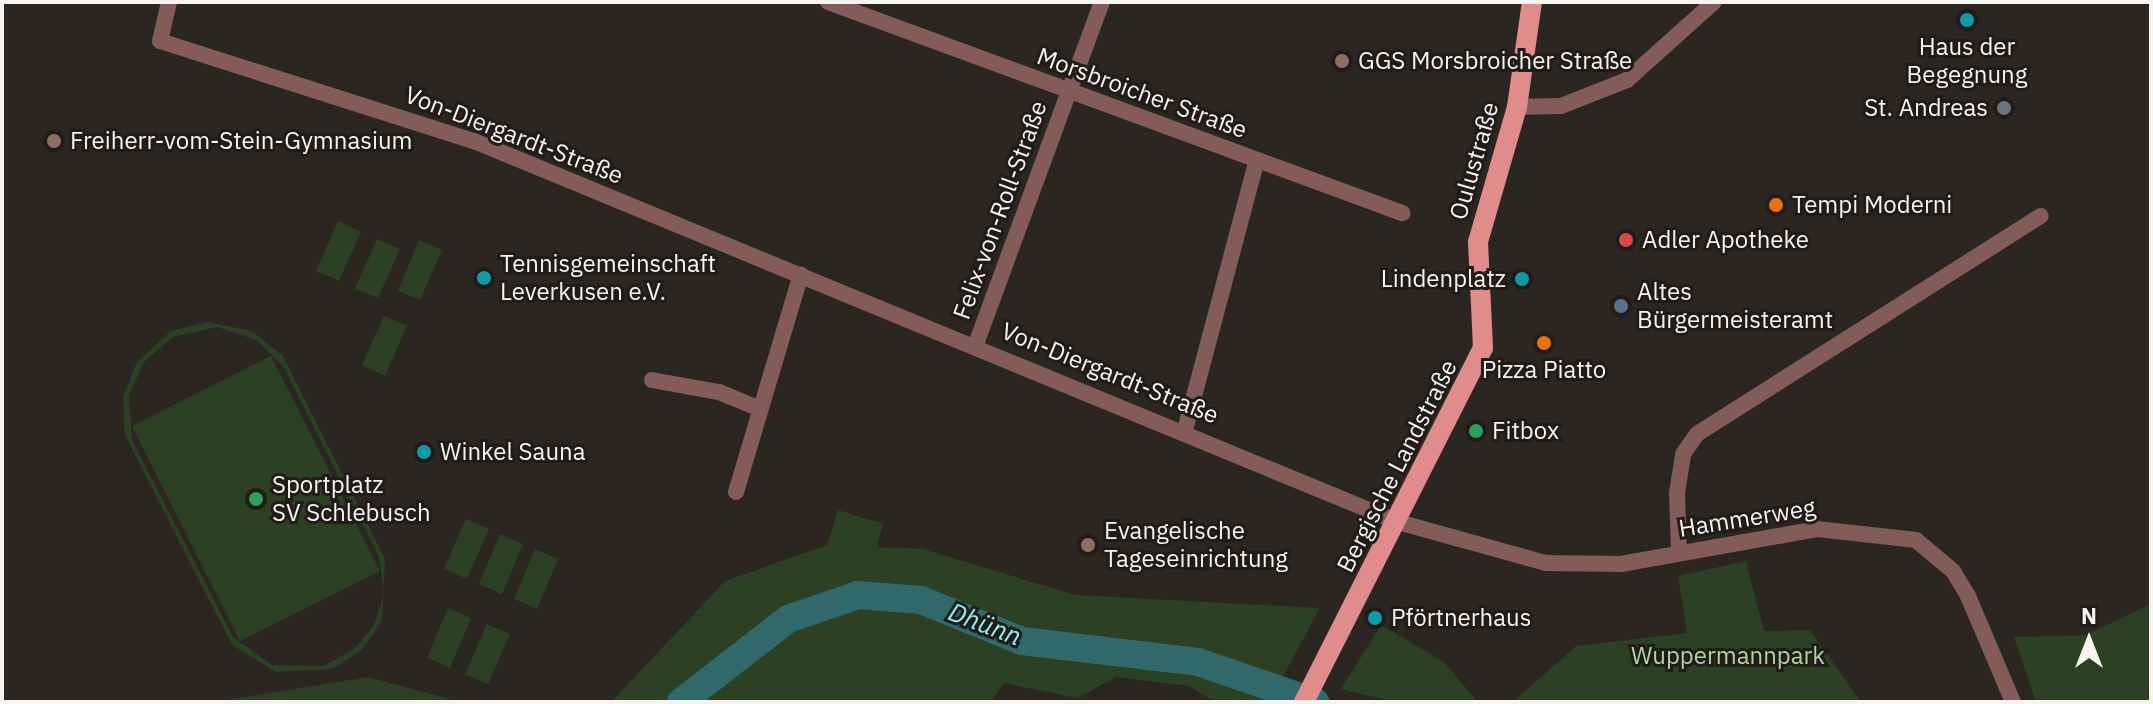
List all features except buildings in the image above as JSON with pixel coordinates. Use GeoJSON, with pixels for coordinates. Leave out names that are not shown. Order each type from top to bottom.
{"type":"FeatureCollection","features":[{"type":"Feature","properties":{"kind":"main road","name":"Oulustraße"},"geometry":{"type":"LineString","coordinates":[[1485,334],[1478,242],[1517,107],[1532,2]]}},
{"type":"Feature","properties":{"kind":"main road","name":"Bergische Landstraße"},"geometry":{"type":"LineString","coordinates":[[1304,702],[1468,386],[1485,334]]}},
{"type":"Feature","properties":{"kind":"street","name":"Von-Diergardt-Straße"},"geometry":{"type":"LineString","coordinates":[[169,2],[160,41],[474,141],[1185,430],[1398,522]]}},
{"type":"Feature","properties":{"kind":"street","name":"Morsbroicher Straße"},"geometry":{"type":"LineString","coordinates":[[828,2],[868,9],[1068,93],[1402,213]]}},
{"type":"Feature","properties":{"kind":"street","name":"Felix-von-Roll-Straße"},"geometry":{"type":"LineString","coordinates":[[976,344],[1102,2]]}},
{"type":"Feature","properties":{"kind":"street"},"geometry":{"type":"LineString","coordinates":[[1517,107],[1561,106],[1627,80],[1714,2]]}},
{"type":"Feature","properties":{"kind":"street"},"geometry":{"type":"LineString","coordinates":[[1185,430],[1257,160]]}},
{"type":"Feature","properties":{"kind":"street"},"geometry":{"type":"LineString","coordinates":[[1679,553],[1677,493],[1683,454],[1697,434],[1998,237],[2041,216]]}},
{"type":"Feature","properties":{"kind":"street"},"geometry":{"type":"LineString","coordinates":[[736,492],[801,274]]}},
{"type":"Feature","properties":{"kind":"street"},"geometry":{"type":"LineString","coordinates":[[652,380],[719,392],[760,409]]}},
{"type":"Feature","properties":{"kind":"street","name":"Hammerweg"},"geometry":{"type":"LineString","coordinates":[[1398,522],[1546,563],[1621,564],[1817,529],[1854,528],[1916,540],[1953,571],[1968,596],[2013,702]]}},
{"type":"Feature","properties":{"kind":"green space"},"geometry":{"type":"Polygon","coordinates":[[[338,221],[361,232],[339,281],[316,271],[338,221]]]}},
{"type":"Feature","properties":{"kind":"green space"},"geometry":{"type":"Polygon","coordinates":[[[377,239],[400,249],[378,298],[355,289],[377,239]]]}},
{"type":"Feature","properties":{"kind":"green space"},"geometry":{"type":"Polygon","coordinates":[[[419,240],[442,250],[420,300],[398,291],[419,240]]]}},
{"type":"Feature","properties":{"kind":"green space"},"geometry":{"type":"Polygon","coordinates":[[[384,316],[407,326],[385,376],[362,365],[384,316]]]}},
{"type":"Feature","properties":{"kind":"green space"},"geometry":{"type":"Polygon","coordinates":[[[208,322],[252,331],[283,356],[385,559],[384,590],[379,557],[283,366],[256,340],[217,327],[173,337],[144,362],[129,395],[132,440],[233,637],[272,665],[324,666],[354,649],[374,625],[383,595],[382,621],[361,651],[332,669],[276,672],[232,645],[125,435],[123,396],[137,362],[171,331],[208,322]]]}},
{"type":"Feature","properties":{"kind":"green space","name":"Sportplatz SV Schlebusch"},"geometry":{"type":"Polygon","coordinates":[[[271,356],[380,571],[240,641],[132,426],[271,356]]]}},
{"type":"Feature","properties":{"kind":"green space"},"geometry":{"type":"Polygon","coordinates":[[[838,510],[883,524],[877,547],[923,549],[1075,595],[1320,608],[1269,702],[1215,702],[1189,686],[1116,677],[1078,698],[1004,683],[991,702],[611,702],[725,581],[827,545],[838,510]]]}},
{"type":"Feature","properties":{"kind":"green space"},"geometry":{"type":"Polygon","coordinates":[[[466,519],[489,529],[467,579],[444,569],[466,519]]]}},
{"type":"Feature","properties":{"kind":"green space"},"geometry":{"type":"Polygon","coordinates":[[[500,534],[523,544],[502,594],[479,584],[500,534]]]}},
{"type":"Feature","properties":{"kind":"green space"},"geometry":{"type":"Polygon","coordinates":[[[535,549],[558,559],[537,609],[514,599],[535,549]]]}},
{"type":"Feature","properties":{"kind":"green space","name":"Wuppermannpark"},"geometry":{"type":"Polygon","coordinates":[[[1746,561],[1764,631],[1810,630],[1861,702],[1513,702],[1576,646],[1687,633],[1678,576],[1746,561]]]}},
{"type":"Feature","properties":{"kind":"green space"},"geometry":{"type":"Polygon","coordinates":[[[2151,604],[2151,702],[2036,702],[2014,637],[2086,635],[2151,604]]]}},
{"type":"Feature","properties":{"kind":"green space"},"geometry":{"type":"Polygon","coordinates":[[[448,608],[471,618],[450,668],[427,658],[448,608]]]}},
{"type":"Feature","properties":{"kind":"green space"},"geometry":{"type":"Polygon","coordinates":[[[487,624],[510,634],[488,684],[465,674],[487,624]]]}},
{"type":"Feature","properties":{"kind":"green space"},"geometry":{"type":"Polygon","coordinates":[[[1381,625],[1444,662],[1478,702],[1396,702],[1341,689],[1381,625]]]}},
{"type":"Feature","properties":{"kind":"green space"},"geometry":{"type":"Polygon","coordinates":[[[368,677],[460,702],[215,702],[368,677]]]}},
{"type":"Feature","properties":{"kind":"waterway","name":"Dhünn"},"geometry":{"type":"LineString","coordinates":[[681,702],[788,619],[858,595],[921,600],[1022,641],[1198,662],[1315,702]]}},
{"type":"Feature","properties":{"kind":"place","name":"Haus der Begegnung"},"geometry":{"type":"Point","coordinates":[1967,20]}},
{"type":"Feature","properties":{"kind":"place","name":"GGS Morsbroicher Straße"},"geometry":{"type":"Point","coordinates":[1342,61]}},
{"type":"Feature","properties":{"kind":"place","name":"St. Andreas"},"geometry":{"type":"Point","coordinates":[2004,108]}},
{"type":"Feature","properties":{"kind":"place","name":"Freiherr-vom-Stein-Gymnasium"},"geometry":{"type":"Point","coordinates":[54,141]}},
{"type":"Feature","properties":{"kind":"place","name":"Tempi Moderni"},"geometry":{"type":"Point","coordinates":[1776,205]}},
{"type":"Feature","properties":{"kind":"place","name":"Adler Apotheke"},"geometry":{"type":"Point","coordinates":[1626,240]}},
{"type":"Feature","properties":{"kind":"place","name":"Tennisgemeinschaft Leverkusen e.V."},"geometry":{"type":"Point","coordinates":[484,278]}},
{"type":"Feature","properties":{"kind":"place","name":"Lindenplatz"},"geometry":{"type":"Point","coordinates":[1522,279]}},
{"type":"Feature","properties":{"kind":"place","name":"Altes Bürgermeisteramt"},"geometry":{"type":"Point","coordinates":[1621,306]}},
{"type":"Feature","properties":{"kind":"place","name":"Pizza Piatto"},"geometry":{"type":"Point","coordinates":[1544,343]}},
{"type":"Feature","properties":{"kind":"place","name":"Fitbox"},"geometry":{"type":"Point","coordinates":[1476,431]}},
{"type":"Feature","properties":{"kind":"place","name":"Winkel Sauna"},"geometry":{"type":"Point","coordinates":[424,452]}},
{"type":"Feature","properties":{"kind":"place","name":"Sportplatz SV Schlebusch"},"geometry":{"type":"Point","coordinates":[256,499]}},
{"type":"Feature","properties":{"kind":"place","name":"Evangelische Tageseinrichtung"},"geometry":{"type":"Point","coordinates":[1088,545]}},
{"type":"Feature","properties":{"kind":"place","name":"Pförtnerhaus"},"geometry":{"type":"Point","coordinates":[1375,618]}}]}
